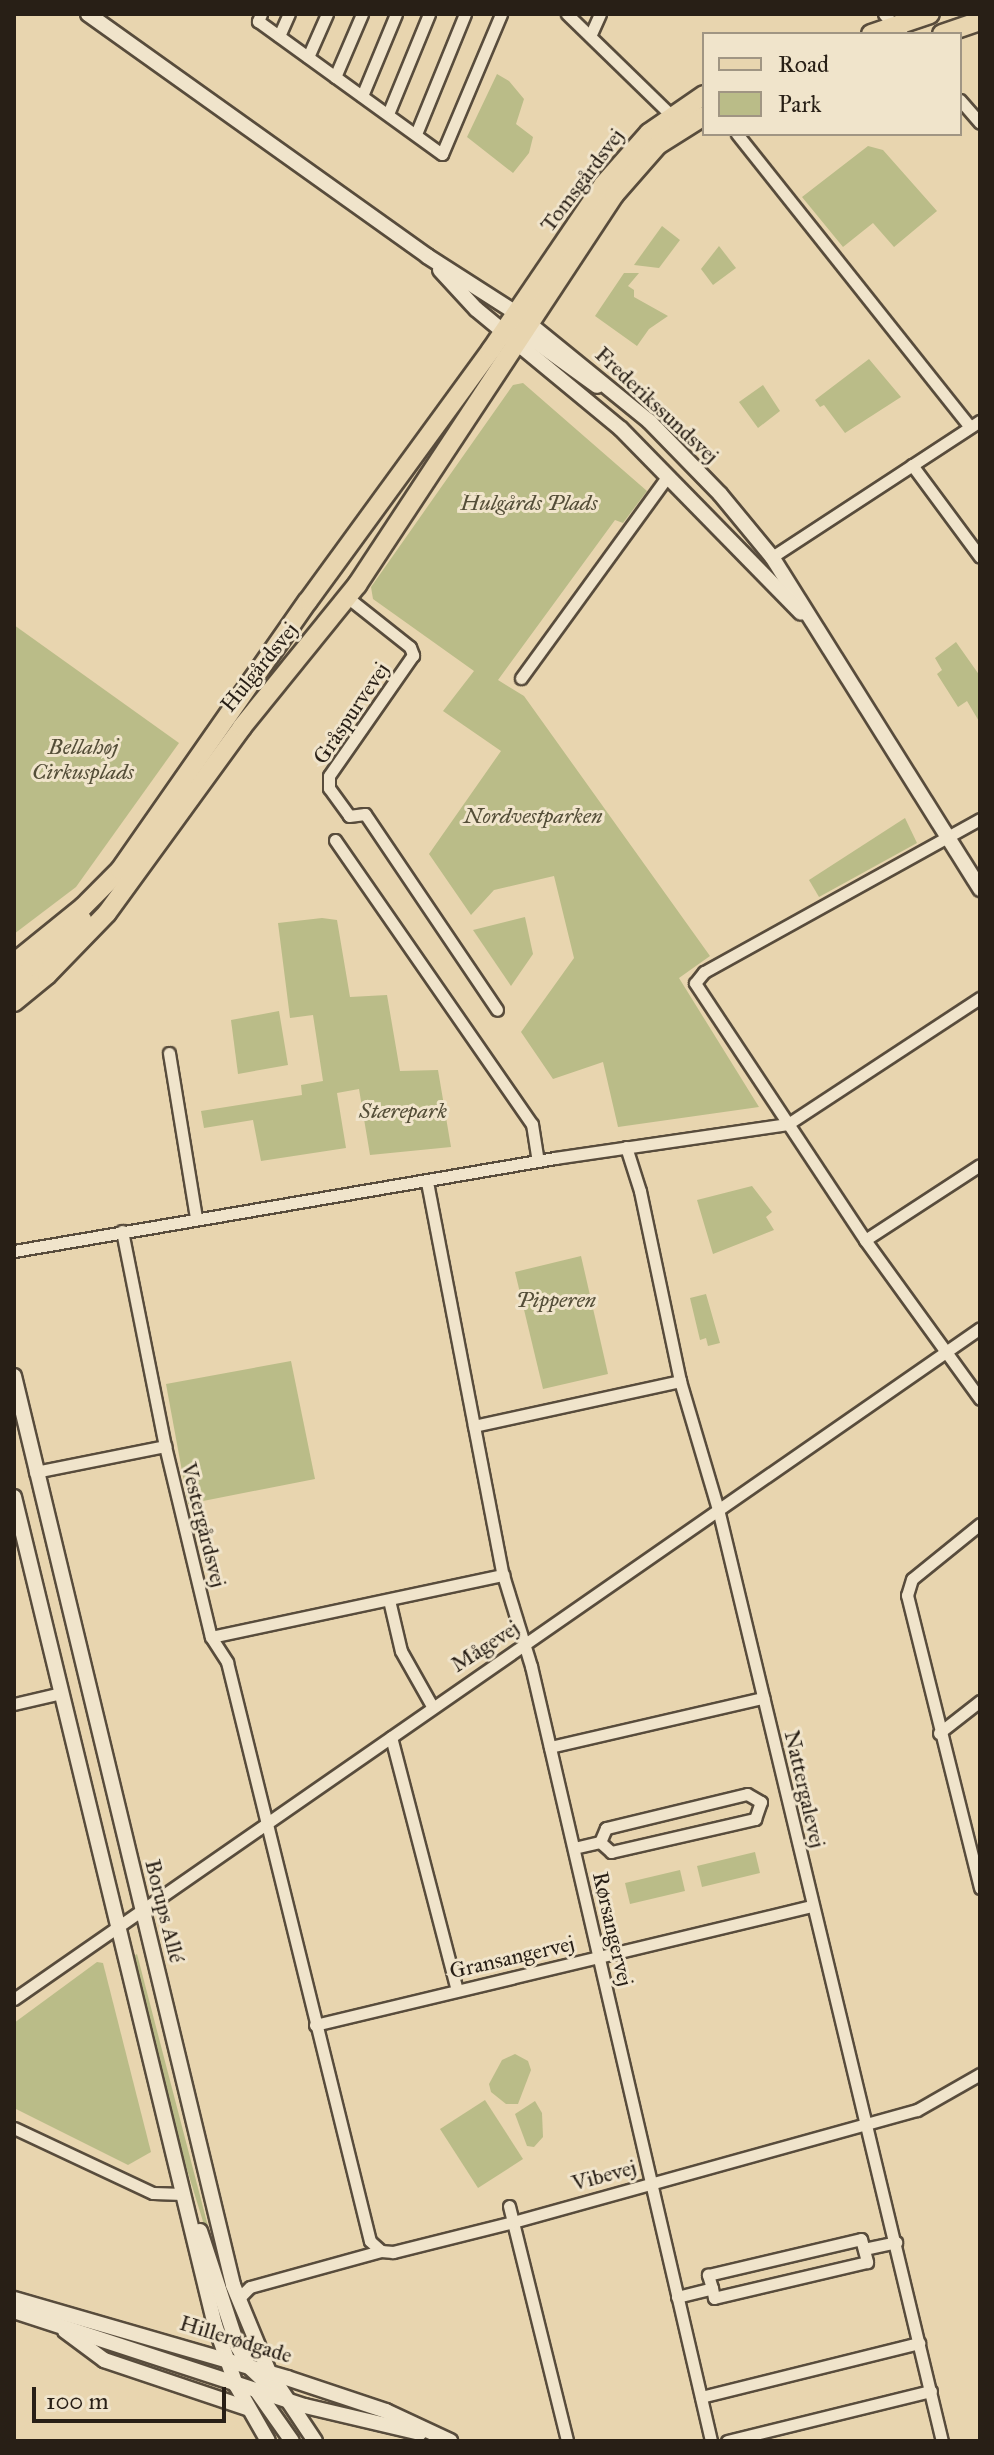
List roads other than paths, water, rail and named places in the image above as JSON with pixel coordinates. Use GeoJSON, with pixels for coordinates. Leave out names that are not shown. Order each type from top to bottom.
{"type":"FeatureCollection","features":[{"type":"Feature","properties":{"kind":"main road"},"geometry":{"type":"LineString","coordinates":[[876,32],[930,14]]}},
{"type":"Feature","properties":{"kind":"main road"},"geometry":{"type":"LineString","coordinates":[[948,32],[980,21]]}},
{"type":"Feature","properties":{"kind":"main road","name":"Tomsgårdsvej"},"geometry":{"type":"LineString","coordinates":[[518,329],[603,185],[629,153],[671,115],[702,96]]}},
{"type":"Feature","properties":{"kind":"main road","name":"Tomsgårdsvej"},"geometry":{"type":"LineString","coordinates":[[518,329],[614,195],[640,164],[680,129],[702,117]]}},
{"type":"Feature","properties":{"kind":"main road","name":"Hulgårdsvej"},"geometry":{"type":"LineString","coordinates":[[14,1002],[47,975],[107,913],[242,727],[347,597],[518,329]]}},
{"type":"Feature","properties":{"kind":"main road","name":"Hulgårdsvej"},"geometry":{"type":"LineString","coordinates":[[14,963],[100,891],[120,870],[301,610],[518,329]]}},
{"type":"Feature","properties":{"kind":"main road"},"geometry":{"type":"LineString","coordinates":[[14,983],[79,925],[100,891]]}},
{"type":"Feature","properties":{"kind":"street","name":"Frederikssundsvej"},"geometry":{"type":"LineString","coordinates":[[73,14],[94,18],[427,256],[518,329],[629,404],[720,494],[772,557],[814,629],[980,889]]}},
{"type":"Feature","properties":{"kind":"street"},"geometry":{"type":"LineString","coordinates":[[261,14],[258,21],[442,154],[501,14]]}},
{"type":"Feature","properties":{"kind":"street"},"geometry":{"type":"LineString","coordinates":[[279,36],[289,14]]}},
{"type":"Feature","properties":{"kind":"street"},"geometry":{"type":"LineString","coordinates":[[308,57],[327,14]]}},
{"type":"Feature","properties":{"kind":"street"},"geometry":{"type":"LineString","coordinates":[[335,77],[362,14]]}},
{"type":"Feature","properties":{"kind":"street"},"geometry":{"type":"LineString","coordinates":[[362,96],[396,14]]}},
{"type":"Feature","properties":{"kind":"street"},"geometry":{"type":"LineString","coordinates":[[388,114],[429,14]]}},
{"type":"Feature","properties":{"kind":"street"},"geometry":{"type":"LineString","coordinates":[[416,134],[465,14]]}},
{"type":"Feature","properties":{"kind":"street"},"geometry":{"type":"LineString","coordinates":[[567,14],[671,115]]}},
{"type":"Feature","properties":{"kind":"street"},"geometry":{"type":"LineString","coordinates":[[591,34],[600,14]]}},
{"type":"Feature","properties":{"kind":"street"},"geometry":{"type":"LineString","coordinates":[[962,102],[980,123]]}},
{"type":"Feature","properties":{"kind":"street"},"geometry":{"type":"LineString","coordinates":[[739,136],[975,424],[758,567]]}},
{"type":"Feature","properties":{"kind":"street","name":"Frederikssundsvej"},"geometry":{"type":"LineString","coordinates":[[427,256],[518,329],[758,567],[814,629]]}},
{"type":"Feature","properties":{"kind":"street"},"geometry":{"type":"LineString","coordinates":[[912,465],[980,557]]}},
{"type":"Feature","properties":{"kind":"street"},"geometry":{"type":"LineString","coordinates":[[521,678],[668,476]]}},
{"type":"Feature","properties":{"kind":"street","name":"Gråspurvevej"},"geometry":{"type":"LineString","coordinates":[[347,597],[410,647],[413,655],[329,776],[329,788],[349,816],[365,814],[497,1010]]}},
{"type":"Feature","properties":{"kind":"street"},"geometry":{"type":"LineString","coordinates":[[980,819],[704,972],[695,983],[865,1240],[947,1349],[980,1399]]}},
{"type":"Feature","properties":{"kind":"street"},"geometry":{"type":"LineString","coordinates":[[335,840],[532,1124],[538,1161]]}},
{"type":"Feature","properties":{"kind":"street"},"geometry":{"type":"LineString","coordinates":[[14,1251],[538,1161],[788,1124],[980,998]]}},
{"type":"Feature","properties":{"kind":"street"},"geometry":{"type":"LineString","coordinates":[[169,1053],[196,1218]]}},
{"type":"Feature","properties":{"kind":"street","name":"Nattergalevej"},"geometry":{"type":"LineString","coordinates":[[626,1147],[643,1201],[680,1381],[718,1509],[942,2441]]}},
{"type":"Feature","properties":{"kind":"street"},"geometry":{"type":"LineString","coordinates":[[865,1240],[980,1165]]}},
{"type":"Feature","properties":{"kind":"street","name":"Rørsangervej"},"geometry":{"type":"LineString","coordinates":[[427,1182],[503,1575],[550,1747],[711,2441]]}},
{"type":"Feature","properties":{"kind":"street","name":"Vestergårdsvej"},"geometry":{"type":"LineString","coordinates":[[122,1231],[165,1446],[211,1637],[227,1662],[370,2241],[381,2251]]}},
{"type":"Feature","properties":{"kind":"street","name":"Mågevej"},"geometry":{"type":"LineString","coordinates":[[14,1999],[980,1328]]}},
{"type":"Feature","properties":{"kind":"street","name":"Borups Allé"},"geometry":{"type":"LineString","coordinates":[[14,1376],[141,1910],[238,2299],[269,2372],[315,2441]]}},
{"type":"Feature","properties":{"kind":"street"},"geometry":{"type":"LineString","coordinates":[[474,1426],[680,1381]]}},
{"type":"Feature","properties":{"kind":"street"},"geometry":{"type":"LineString","coordinates":[[35,1472],[165,1446]]}},
{"type":"Feature","properties":{"kind":"street"},"geometry":{"type":"LineString","coordinates":[[14,1497],[225,2358],[247,2408],[268,2441]]}},
{"type":"Feature","properties":{"kind":"street"},"geometry":{"type":"LineString","coordinates":[[979,1884],[907,1595],[912,1579],[980,1524]]}},
{"type":"Feature","properties":{"kind":"street"},"geometry":{"type":"LineString","coordinates":[[211,1637],[503,1575]]}},
{"type":"Feature","properties":{"kind":"street"},"geometry":{"type":"LineString","coordinates":[[389,1600],[401,1651],[432,1706]]}},
{"type":"Feature","properties":{"kind":"street"},"geometry":{"type":"LineString","coordinates":[[14,1704],[61,1693]]}},
{"type":"Feature","properties":{"kind":"street"},"geometry":{"type":"LineString","coordinates":[[550,1747],[763,1698]]}},
{"type":"Feature","properties":{"kind":"street"},"geometry":{"type":"LineString","coordinates":[[939,1733],[980,1701]]}},
{"type":"Feature","properties":{"kind":"street"},"geometry":{"type":"LineString","coordinates":[[391,1737],[457,1991]]}},
{"type":"Feature","properties":{"kind":"street"},"geometry":{"type":"LineString","coordinates":[[747,1794],[761,1802],[755,1819],[611,1852],[600,1842],[606,1828],[747,1794]]}},
{"type":"Feature","properties":{"kind":"street"},"geometry":{"type":"LineString","coordinates":[[574,1848],[600,1842]]}},
{"type":"Feature","properties":{"kind":"street","name":"Gransangervej"},"geometry":{"type":"LineString","coordinates":[[315,2025],[812,1906]]}},
{"type":"Feature","properties":{"kind":"street","name":"Vibevej"},"geometry":{"type":"LineString","coordinates":[[238,2299],[250,2287],[381,2251],[393,2252],[513,2222],[917,2110],[980,2074]]}},
{"type":"Feature","properties":{"kind":"street"},"geometry":{"type":"LineString","coordinates":[[14,2128],[153,2193],[183,2194]]}},
{"type":"Feature","properties":{"kind":"street"},"geometry":{"type":"LineString","coordinates":[[175,2161],[248,2366],[287,2401]]}},
{"type":"Feature","properties":{"kind":"street"},"geometry":{"type":"LineString","coordinates":[[509,2206],[567,2441]]}},
{"type":"Feature","properties":{"kind":"street"},"geometry":{"type":"LineString","coordinates":[[861,2239],[867,2262],[714,2298],[712,2288],[708,2275],[861,2239]]}},
{"type":"Feature","properties":{"kind":"street"},"geometry":{"type":"LineString","coordinates":[[864,2249],[896,2242]]}},
{"type":"Feature","properties":{"kind":"street"},"geometry":{"type":"LineString","coordinates":[[677,2297],[712,2288]]}},
{"type":"Feature","properties":{"kind":"street","name":"Hillerødgade"},"geometry":{"type":"LineString","coordinates":[[16,2309],[225,2358],[386,2411],[445,2439]]}},
{"type":"Feature","properties":{"kind":"street","name":"Hillerødgade"},"geometry":{"type":"LineString","coordinates":[[16,2309],[287,2401],[445,2439]]}},
{"type":"Feature","properties":{"kind":"street"},"geometry":{"type":"LineString","coordinates":[[59,2325],[104,2360],[247,2408]]}},
{"type":"Feature","properties":{"kind":"street"},"geometry":{"type":"LineString","coordinates":[[701,2397],[919,2343]]}},
{"type":"Feature","properties":{"kind":"street"},"geometry":{"type":"LineString","coordinates":[[225,2358],[258,2392],[292,2441]]}},
{"type":"Feature","properties":{"kind":"street"},"geometry":{"type":"LineString","coordinates":[[727,2441],[931,2391]]}},
{"type":"Feature","properties":{"kind":"street"},"geometry":{"type":"LineString","coordinates":[[247,2408],[253,2441]]}},
{"type":"Feature","properties":{"kind":"park label","name":"Hulgårds Plads"},"geometry":{"type":"Point","coordinates":[529,503]}},
{"type":"Feature","properties":{"kind":"park label","name":"Bellahøj Cirkusplads"},"geometry":{"type":"Point","coordinates":[83,758]}},
{"type":"Feature","properties":{"kind":"park label","name":"Nordvestparken"},"geometry":{"type":"Point","coordinates":[533,816]}},
{"type":"Feature","properties":{"kind":"park label","name":"Stærepark"},"geometry":{"type":"Point","coordinates":[403,1111]}},
{"type":"Feature","properties":{"kind":"park label","name":"Pipperen"},"geometry":{"type":"Point","coordinates":[556,1300]}}]}
